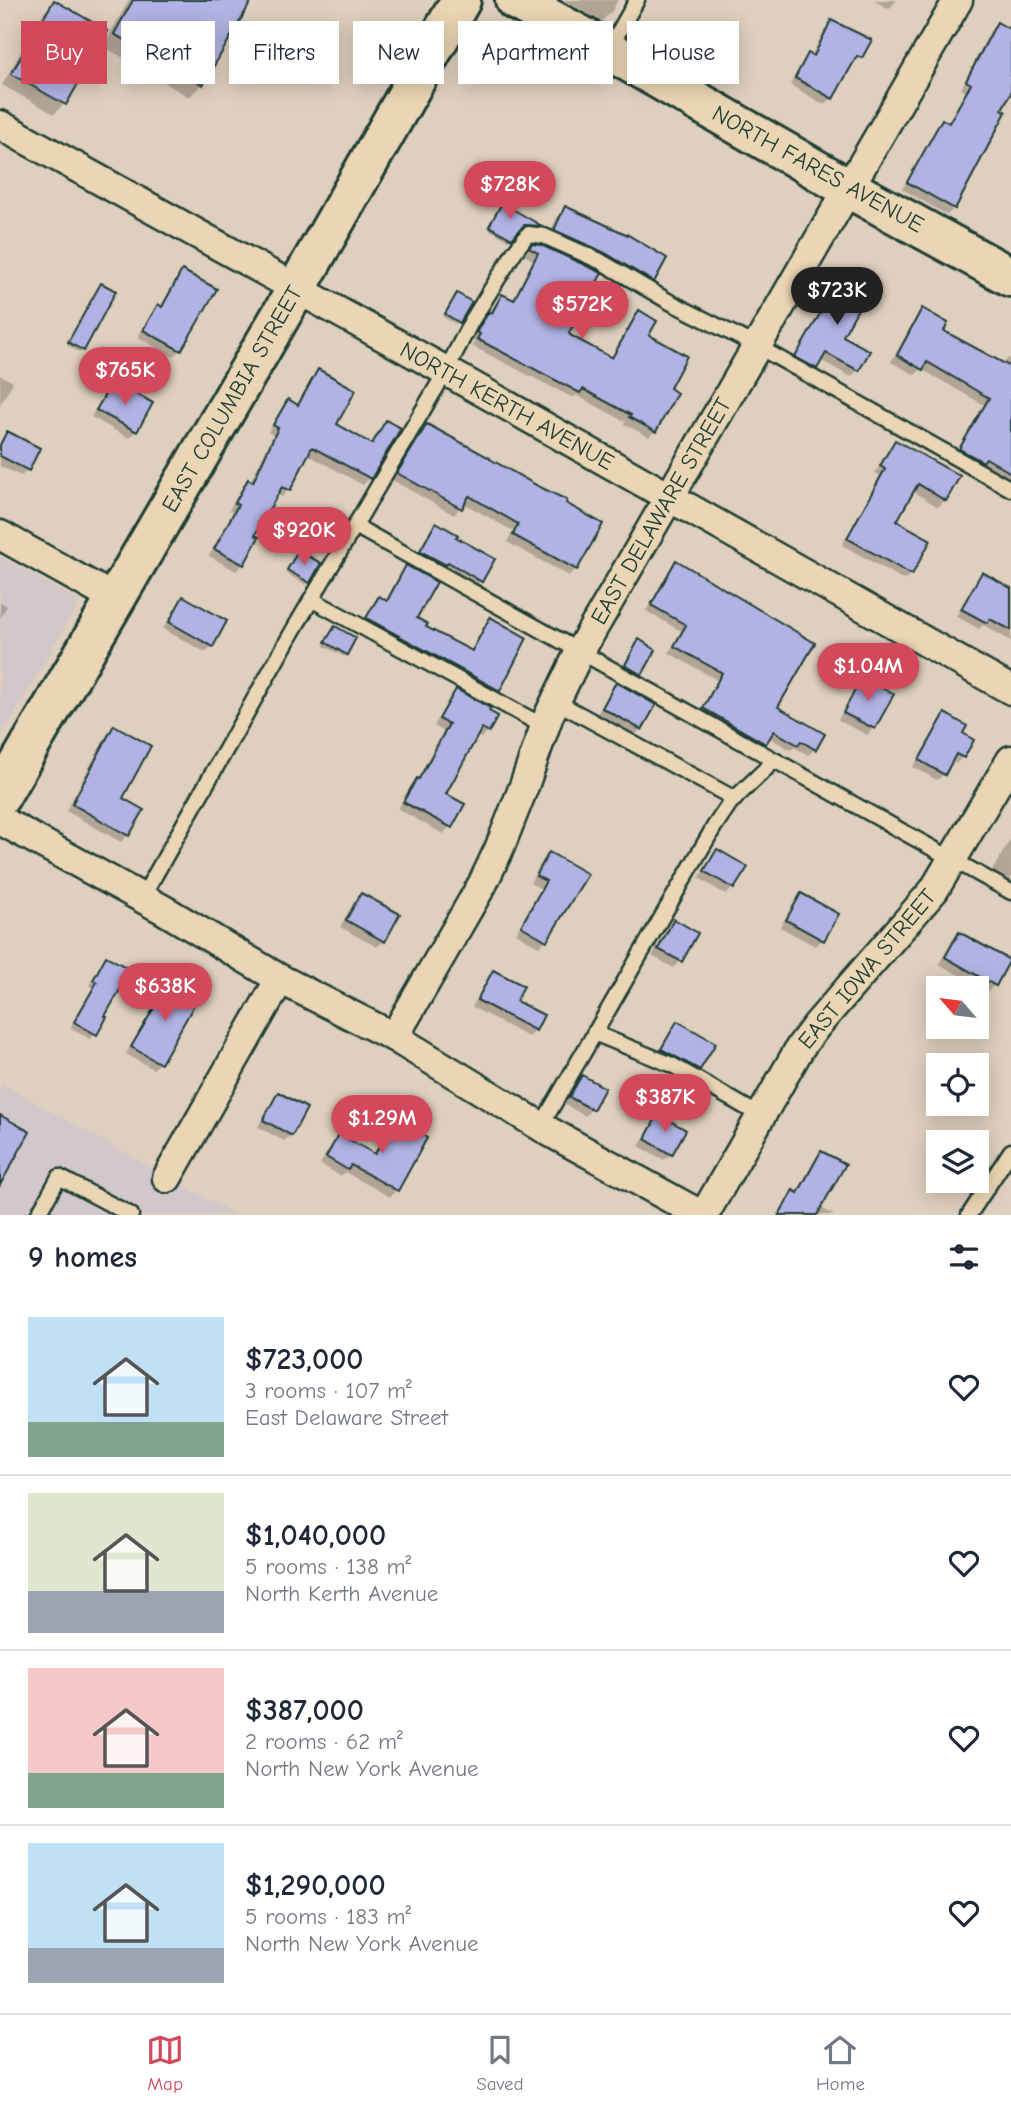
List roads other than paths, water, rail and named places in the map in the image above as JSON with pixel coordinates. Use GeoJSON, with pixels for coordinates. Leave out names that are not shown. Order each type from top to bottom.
{"type":"FeatureCollection","features":[{"type":"Feature","properties":{"kind":"main road","name":"EAST COLUMBIA STREET"},"geometry":{"type":"LineString","coordinates":[[0,797],[297,288],[461,0]]}},
{"type":"Feature","properties":{"kind":"main road","name":"NORTH FARES AVENUE"},"geometry":{"type":"LineString","coordinates":[[515,0],[554,21]]}},
{"type":"Feature","properties":{"kind":"main road","name":"NORTH FARES AVENUE"},"geometry":{"type":"LineString","coordinates":[[613,53],[848,188],[1011,277]]}},
{"type":"Feature","properties":{"kind":"street","name":"EAST DELAWARE STREET"},"geometry":{"type":"LineString","coordinates":[[394,1037],[483,883],[499,849],[555,701],[580,651],[958,0]]}},
{"type":"Feature","properties":{"kind":"street","name":"NORTH KERTH AVENUE"},"geometry":{"type":"LineString","coordinates":[[0,125],[446,371],[1011,690]]}},
{"type":"Feature","properties":{"kind":"street"},"geometry":{"type":"LineString","coordinates":[[0,535],[115,599]]}},
{"type":"Feature","properties":{"kind":"street","name":"EAST IOWA STREET"},"geometry":{"type":"LineString","coordinates":[[702,1215],[801,1046],[934,890],[1011,760]]}},
{"type":"Feature","properties":{"kind":"street"},"geometry":{"type":"LineString","coordinates":[[0,820],[142,898],[280,979],[394,1037],[541,1126],[702,1215]]}},
{"type":"Feature","properties":{"kind":"street"},"geometry":{"type":"LineString","coordinates":[[167,1178],[280,979]]}},
{"type":"Feature","properties":{"kind":"lane"},"geometry":{"type":"LineString","coordinates":[[613,42],[638,0]]}},
{"type":"Feature","properties":{"kind":"lane"},"geometry":{"type":"LineString","coordinates":[[142,898],[311,599],[446,371],[471,322],[528,234],[544,236],[600,261],[1011,489]]}},
{"type":"Feature","properties":{"kind":"lane"},"geometry":{"type":"LineString","coordinates":[[355,526],[1011,892]]}},
{"type":"Feature","properties":{"kind":"lane"},"geometry":{"type":"LineString","coordinates":[[311,599],[545,727]]}},
{"type":"Feature","properties":{"kind":"lane"},"geometry":{"type":"LineString","coordinates":[[555,701],[735,799]]}},
{"type":"Feature","properties":{"kind":"lane"},"geometry":{"type":"LineString","coordinates":[[541,1126],[714,827],[730,803],[774,761]]}},
{"type":"Feature","properties":{"kind":"lane"},"geometry":{"type":"LineString","coordinates":[[594,1033],[672,1065],[761,1116]]}},
{"type":"Feature","properties":{"kind":"lane"},"geometry":{"type":"LineString","coordinates":[[969,1215],[1006,1169],[1011,1151]]}},
{"type":"Feature","properties":{"kind":"lane"},"geometry":{"type":"LineString","coordinates":[[38,1215],[59,1177],[131,1215]]}}]}
